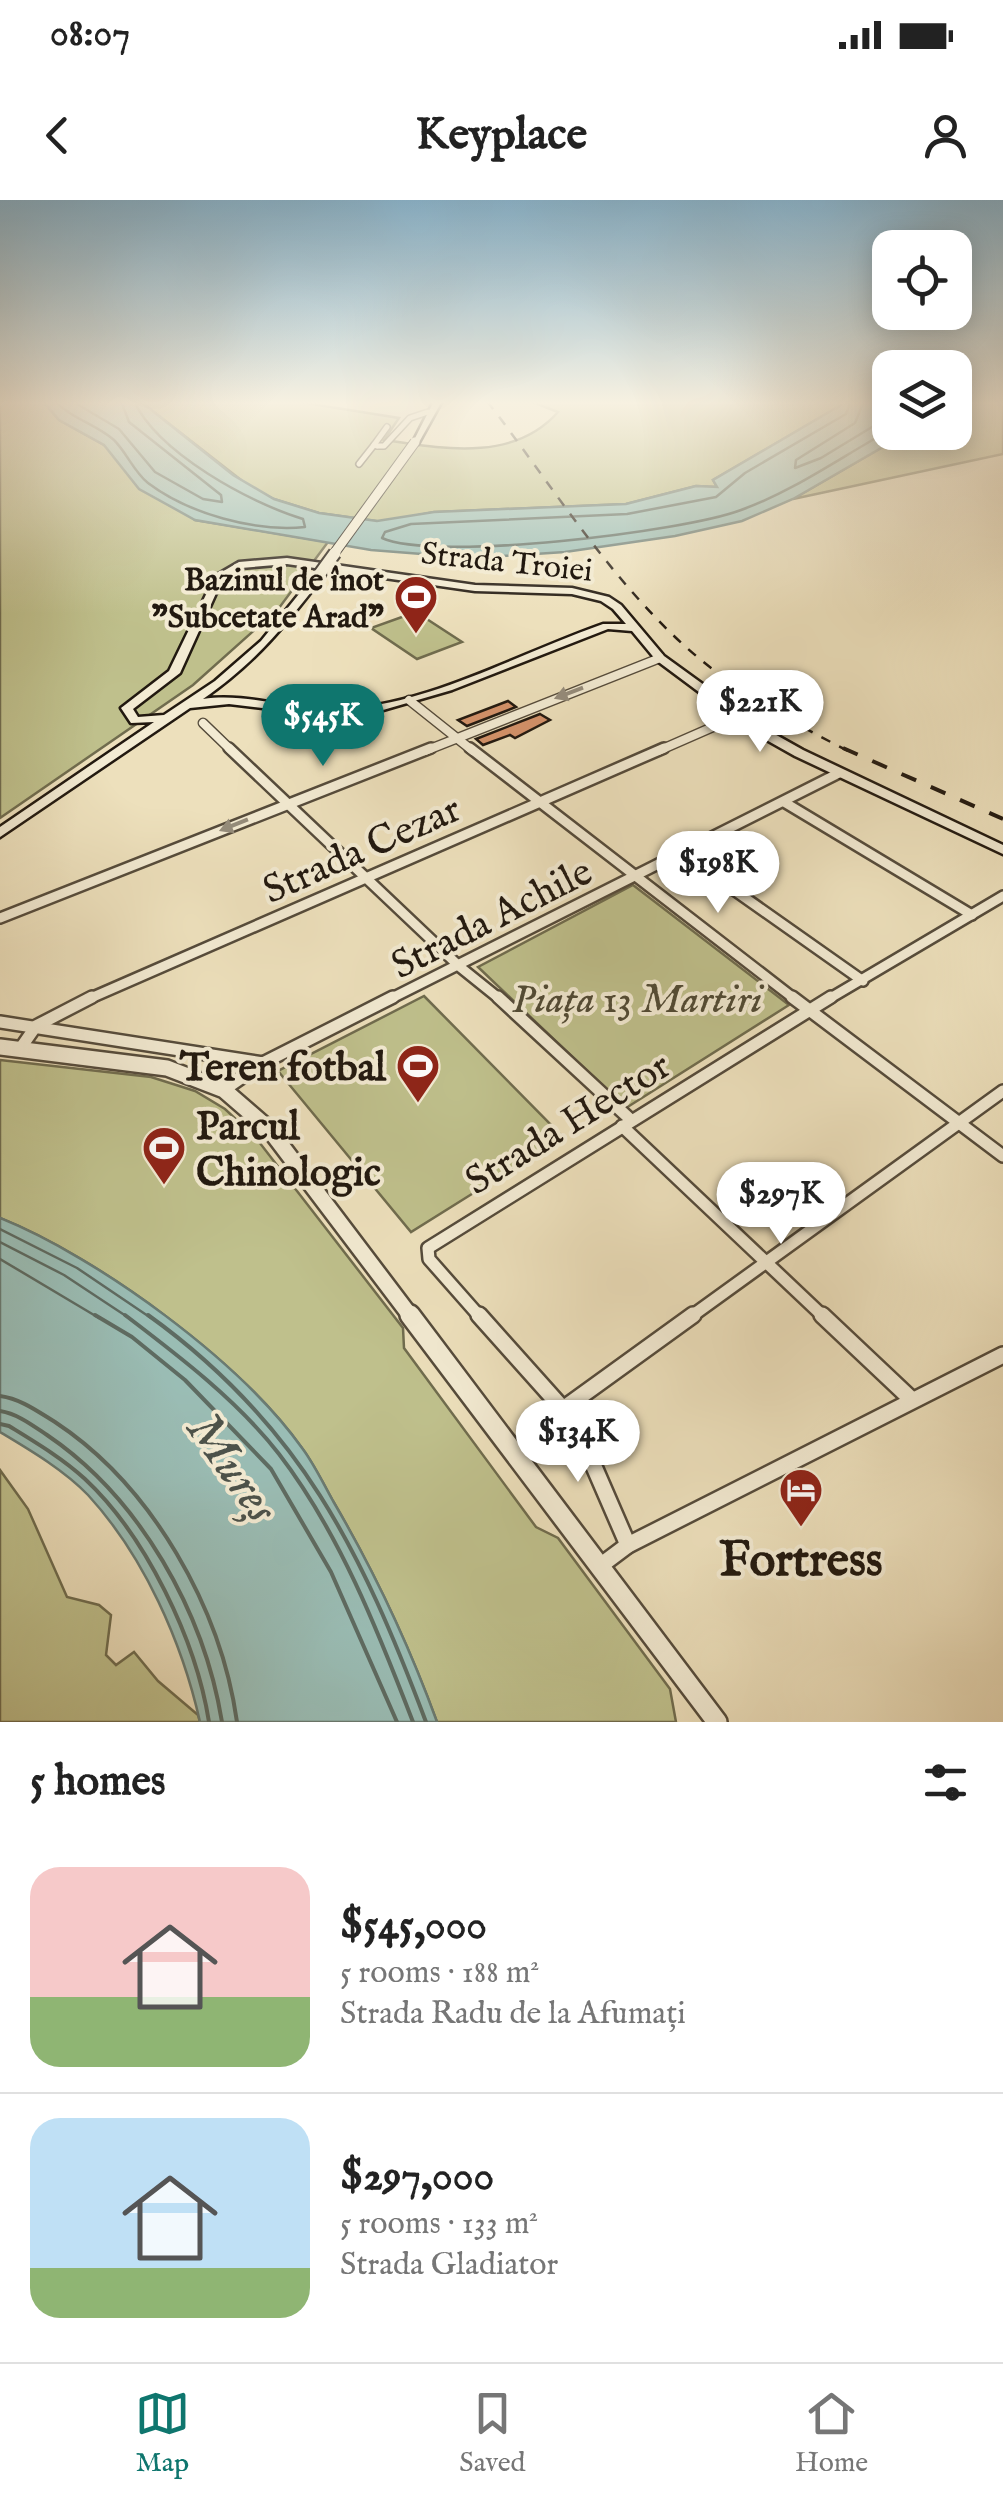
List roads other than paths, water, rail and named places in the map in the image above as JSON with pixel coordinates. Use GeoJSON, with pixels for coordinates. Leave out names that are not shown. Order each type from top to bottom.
{"type":"FeatureCollection","features":[{"type":"Feature","properties":{"kind":"main road"},"geometry":{"type":"LineString","coordinates":[[0,830],[190,705],[265,642],[389,472]]}},
{"type":"Feature","properties":{"kind":"main road","name":"Strada Troiei"},"geometry":{"type":"LineString","coordinates":[[127,708],[174,672],[218,578],[246,563],[287,561],[475,588],[572,591],[605,600],[660,658],[781,743],[1003,850]]}},
{"type":"Feature","properties":{"kind":"main road"},"geometry":{"type":"LineString","coordinates":[[0,830],[162,718],[258,640],[316,574]]}},
{"type":"Feature","properties":{"kind":"main road"},"geometry":{"type":"LineString","coordinates":[[190,705],[218,699],[315,714],[361,711],[409,700],[592,631],[615,625],[634,628]]}},
{"type":"Feature","properties":{"kind":"main road"},"geometry":{"type":"LineString","coordinates":[[220,683],[225,693],[238,701]]}},
{"type":"Feature","properties":{"kind":"main road"},"geometry":{"type":"LineString","coordinates":[[127,708],[135,721],[162,718]]}},
{"type":"Feature","properties":{"kind":"main road"},"geometry":{"type":"LineString","coordinates":[[127,708],[123,717],[132,738]]}},
{"type":"Feature","properties":{"kind":"street"},"geometry":{"type":"LineString","coordinates":[[0,918],[660,658]]}},
{"type":"Feature","properties":{"kind":"street"},"geometry":{"type":"LineString","coordinates":[[409,700],[634,878],[1003,1156]]}},
{"type":"Feature","properties":{"kind":"street","name":"Strada Cezar"},"geometry":{"type":"LineString","coordinates":[[20,1049],[36,1026],[79,1004],[738,716]]}},
{"type":"Feature","properties":{"kind":"street"},"geometry":{"type":"LineString","coordinates":[[203,723],[460,967],[530,1023],[766,1262],[911,1399]]}},
{"type":"Feature","properties":{"kind":"street","name":"Strada Achile"},"geometry":{"type":"LineString","coordinates":[[224,1090],[263,1063],[839,773]]}},
{"type":"Feature","properties":{"kind":"street"},"geometry":{"type":"LineString","coordinates":[[784,802],[972,915]]}},
{"type":"Feature","properties":{"kind":"street"},"geometry":{"type":"LineString","coordinates":[[683,854],[863,981]]}},
{"type":"Feature","properties":{"kind":"street","name":"Strada Hector"},"geometry":{"type":"LineString","coordinates":[[563,1409],[426,1252],[809,1009],[1003,896]]}},
{"type":"Feature","properties":{"kind":"street"},"geometry":{"type":"LineString","coordinates":[[0,1022],[263,1063]]}},
{"type":"Feature","properties":{"kind":"street"},"geometry":{"type":"LineString","coordinates":[[0,1047],[167,1068],[224,1090],[280,1144],[716,1722]]}},
{"type":"Feature","properties":{"kind":"street"},"geometry":{"type":"LineString","coordinates":[[628,1546],[592,1462],[563,1409],[1003,1091]]}},
{"type":"Feature","properties":{"kind":"street"},"geometry":{"type":"LineString","coordinates":[[599,1567],[628,1546],[1003,1355]]}},
{"type":"Feature","properties":{"kind":"water"},"geometry":{"type":"Polygon","coordinates":[[[125,472],[229,472],[274,499],[319,513],[377,521],[434,512],[626,504],[696,486],[717,487],[713,480],[727,472],[840,472],[793,499],[742,521],[675,536],[565,552],[473,558],[371,550],[195,520],[139,489],[125,472]]]}},
{"type":"Feature","properties":{"kind":"water","name":"Mureș"},"geometry":{"type":"Polygon","coordinates":[[[0,1218],[80,1259],[165,1315],[243,1381],[275,1415],[310,1460],[363,1554],[403,1637],[437,1722],[200,1722],[171,1631],[127,1545],[79,1486],[0,1432],[0,1218]]]}},
{"type":"Feature","properties":{"kind":"railway"},"geometry":{"type":"LineString","coordinates":[[540,472],[599,552],[674,636],[757,700],[848,751]]}},
{"type":"Feature","properties":{"kind":"railway"},"geometry":{"type":"LineString","coordinates":[[843,748],[1003,819]]}},
{"type":"Feature","properties":{"kind":"place","name":"Bazinul de înot \"Subcetate Arad\""},"geometry":{"type":"Point","coordinates":[416,635]}},
{"type":"Feature","properties":{"kind":"place","name":"Teren fotbal"},"geometry":{"type":"Point","coordinates":[418,1104]}},
{"type":"Feature","properties":{"kind":"place","name":"Parcul Chinologic"},"geometry":{"type":"Point","coordinates":[164,1186]}},
{"type":"Feature","properties":{"kind":"place","name":"Fortress"},"geometry":{"type":"Point","coordinates":[801,1528]}},
{"type":"Feature","properties":{"kind":"park label","name":"Piața 13 Martiri"},"geometry":{"type":"Point","coordinates":[637,998]}}]}
